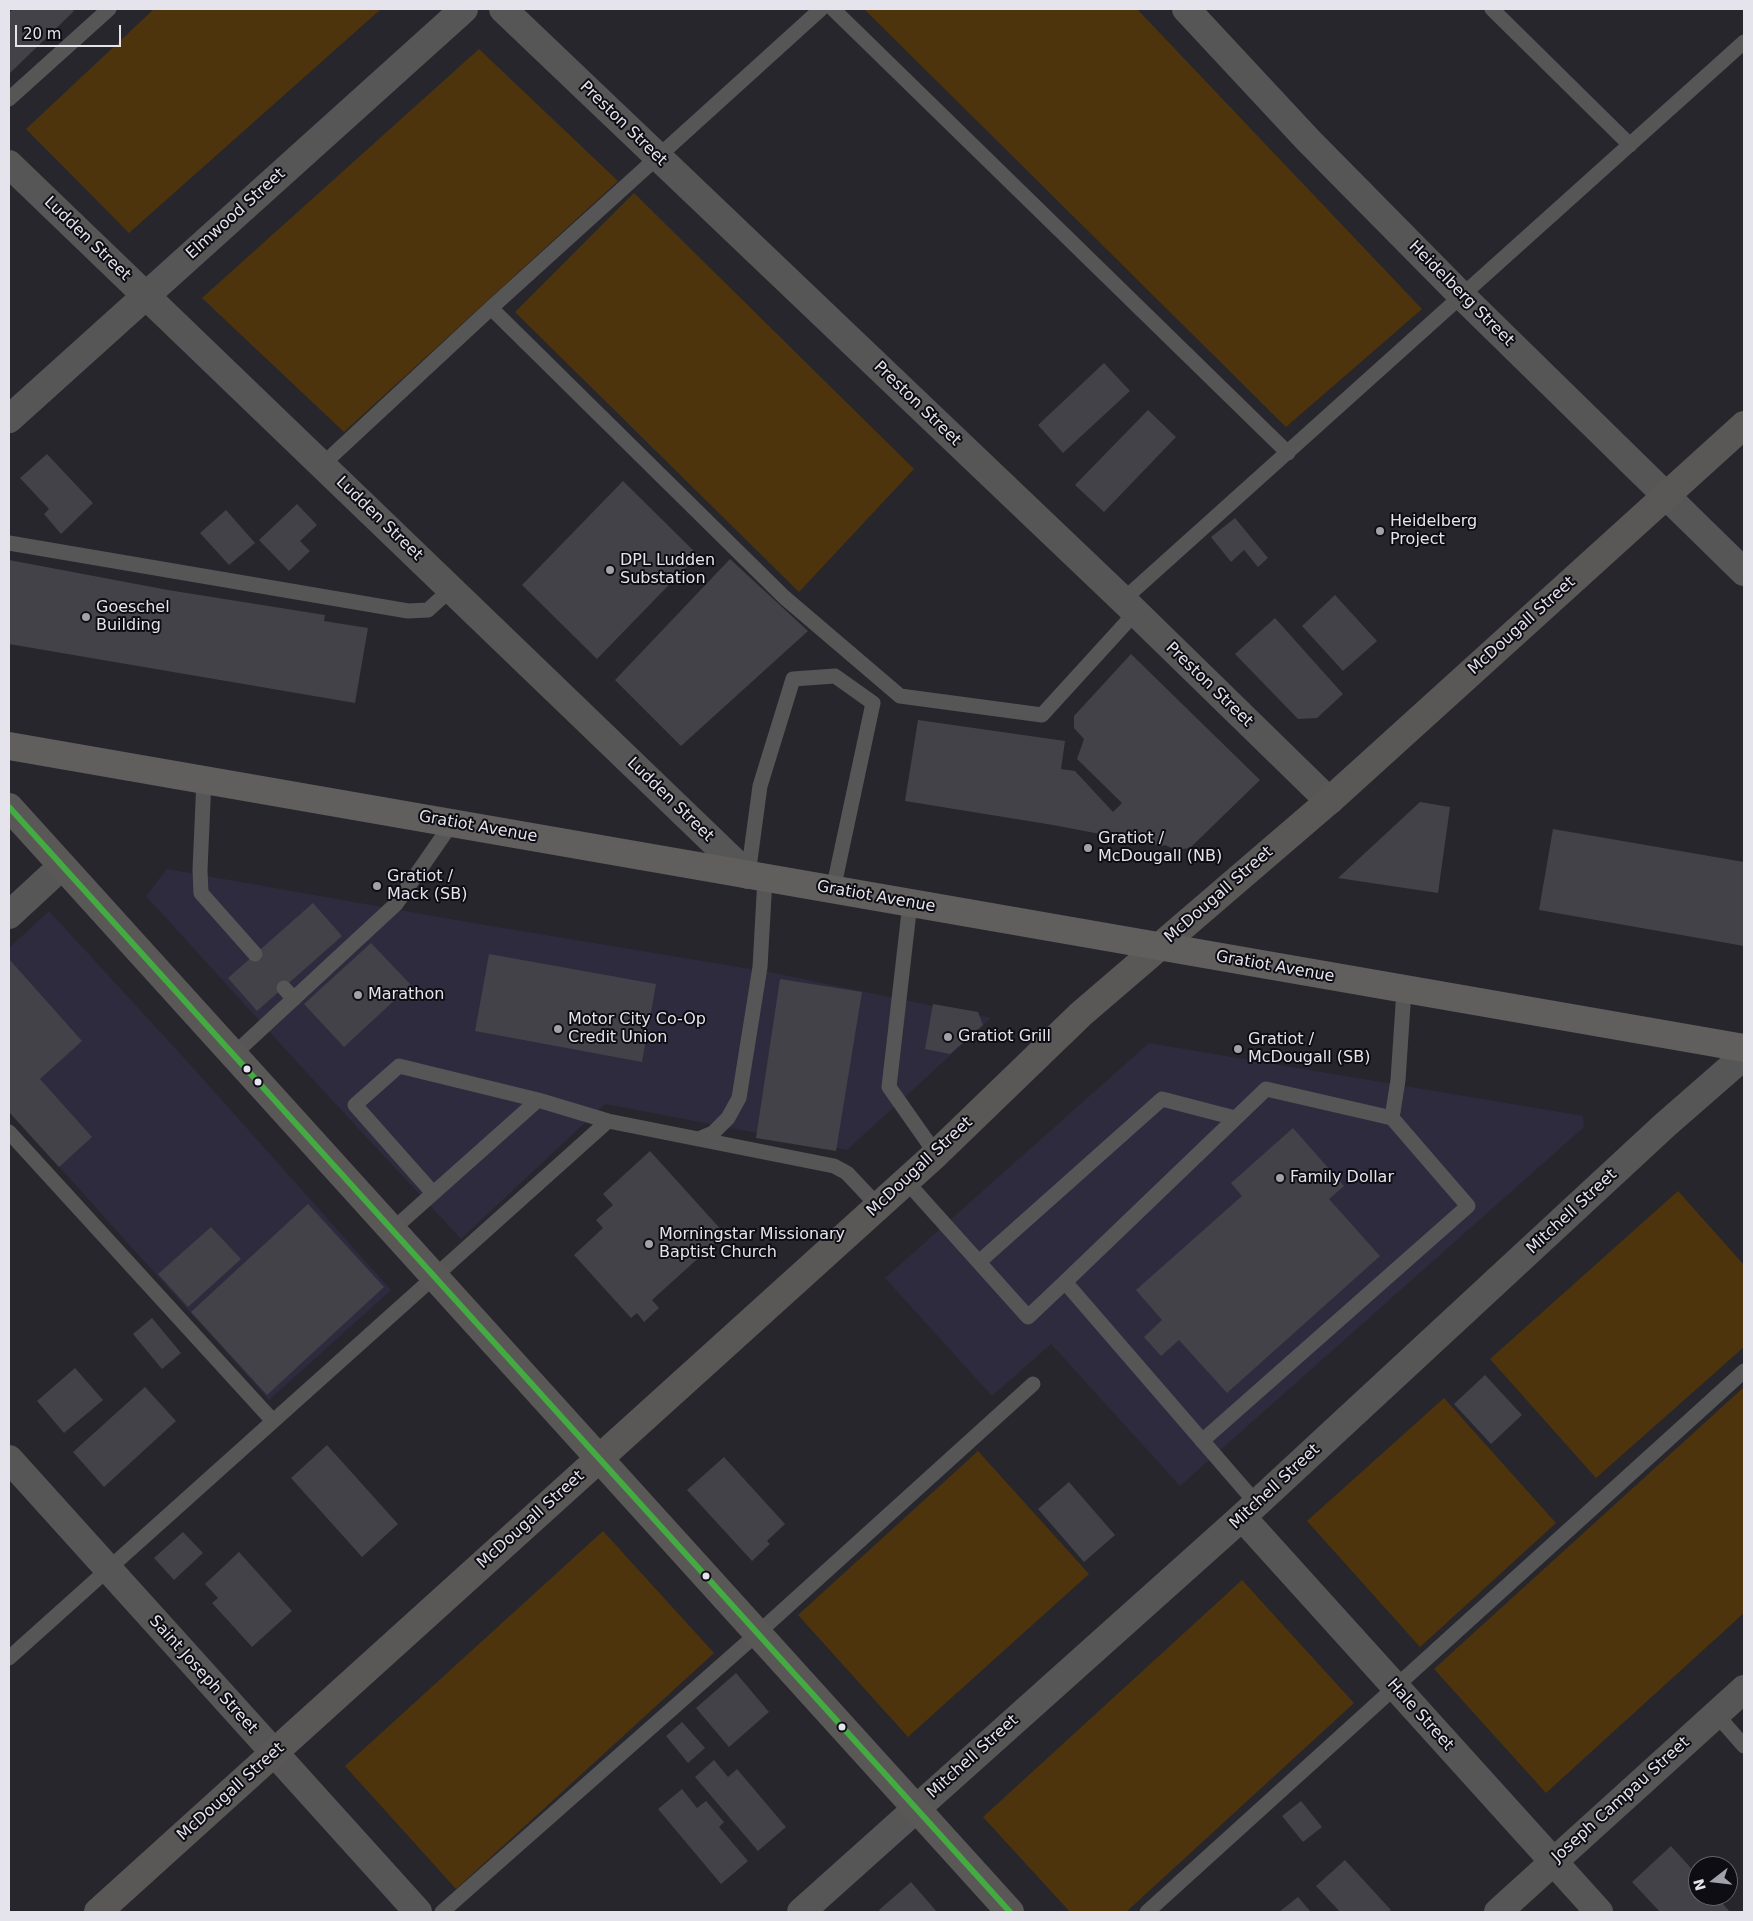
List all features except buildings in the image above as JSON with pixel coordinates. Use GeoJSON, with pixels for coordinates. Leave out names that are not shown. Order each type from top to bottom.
{"type":"FeatureCollection","features":[{"type":"Feature","properties":{"kind":"main road","name":"Gratiot Avenue"},"geometry":{"type":"LineString","coordinates":[[9,746],[1744,1048]]}},
{"type":"Feature","properties":{"kind":"street","name":"Elmwood Street"},"geometry":{"type":"LineString","coordinates":[[9,419],[464,9]]}},
{"type":"Feature","properties":{"kind":"street","name":"Preston Street"},"geometry":{"type":"LineString","coordinates":[[503,9],[1329,800]]}},
{"type":"Feature","properties":{"kind":"street","name":"Heidelberg Street"},"geometry":{"type":"LineString","coordinates":[[1186,9],[1308,140],[1462,296],[1744,572]]}},
{"type":"Feature","properties":{"kind":"street","name":"Ludden Street"},"geometry":{"type":"LineString","coordinates":[[9,164],[451,589],[756,876]]}},
{"type":"Feature","properties":{"kind":"street","name":"McDougall Street"},"geometry":{"type":"LineString","coordinates":[[98,1912],[936,1154],[1081,1014],[1329,800],[1744,425]]}},
{"type":"Feature","properties":{"kind":"street"},"geometry":{"type":"LineString","coordinates":[[9,808],[1010,1912]]}},
{"type":"Feature","properties":{"kind":"street"},"geometry":{"type":"LineString","coordinates":[[9,915],[62,866]]}},
{"type":"Feature","properties":{"kind":"street","name":"Mitchell Street"},"geometry":{"type":"LineString","coordinates":[[801,1912],[1249,1511],[1658,1132],[1744,1056]]}},
{"type":"Feature","properties":{"kind":"street","name":"Saint Joseph Street"},"geometry":{"type":"LineString","coordinates":[[9,1459],[418,1912]]}},
{"type":"Feature","properties":{"kind":"street","name":"Hale Street"},"geometry":{"type":"LineString","coordinates":[[1249,1511],[1395,1686],[1598,1912]]}},
{"type":"Feature","properties":{"kind":"street","name":"Joseph Campau Street"},"geometry":{"type":"LineString","coordinates":[[1498,1912],[1744,1689]]}},
{"type":"Feature","properties":{"kind":"lane"},"geometry":{"type":"LineString","coordinates":[[9,99],[109,9]]}},
{"type":"Feature","properties":{"kind":"lane"},"geometry":{"type":"LineString","coordinates":[[322,465],[657,156],[821,9]]}},
{"type":"Feature","properties":{"kind":"lane"},"geometry":{"type":"LineString","coordinates":[[833,9],[1288,453]]}},
{"type":"Feature","properties":{"kind":"lane"},"geometry":{"type":"LineString","coordinates":[[1492,9],[1630,145]]}},
{"type":"Feature","properties":{"kind":"lane"},"geometry":{"type":"LineString","coordinates":[[491,308],[784,598],[900,696],[1042,715],[1129,607],[1288,453],[1744,42]]}},
{"type":"Feature","properties":{"kind":"lane"},"geometry":{"type":"LineString","coordinates":[[9,542],[408,611],[428,610],[451,589]]}},
{"type":"Feature","properties":{"kind":"lane"},"geometry":{"type":"LineString","coordinates":[[699,1139],[713,1133],[728,1118],[739,1098],[760,966],[756,876],[760,786],[793,679],[835,676],[873,703],[833,890]]}},
{"type":"Feature","properties":{"kind":"lane"},"geometry":{"type":"LineString","coordinates":[[204,779],[200,870],[201,893],[254,954]]}},
{"type":"Feature","properties":{"kind":"lane"},"geometry":{"type":"LineString","coordinates":[[233,1055],[289,993],[396,904],[452,823]]}},
{"type":"Feature","properties":{"kind":"lane"},"geometry":{"type":"LineString","coordinates":[[910,903],[889,1087],[936,1154]]}},
{"type":"Feature","properties":{"kind":"lane"},"geometry":{"type":"LineString","coordinates":[[1392,1118],[1398,1080],[1404,990]]}},
{"type":"Feature","properties":{"kind":"lane"},"geometry":{"type":"LineString","coordinates":[[433,1193],[355,1105],[399,1066],[538,1100],[608,1121],[834,1166],[847,1173],[878,1206]]}},
{"type":"Feature","properties":{"kind":"lane"},"geometry":{"type":"LineString","coordinates":[[906,1181],[1028,1317],[1266,1089],[1392,1118],[1468,1206],[1202,1441]]}},
{"type":"Feature","properties":{"kind":"lane"},"geometry":{"type":"LineString","coordinates":[[979,1262],[1162,1099],[1235,1118]]}},
{"type":"Feature","properties":{"kind":"lane"},"geometry":{"type":"LineString","coordinates":[[392,1230],[538,1100]]}},
{"type":"Feature","properties":{"kind":"lane"},"geometry":{"type":"LineString","coordinates":[[9,1658],[608,1121]]}},
{"type":"Feature","properties":{"kind":"lane"},"geometry":{"type":"LineString","coordinates":[[9,1132],[273,1421]]}},
{"type":"Feature","properties":{"kind":"lane"},"geometry":{"type":"LineString","coordinates":[[1065,1282],[1202,1441],[1249,1511]]}},
{"type":"Feature","properties":{"kind":"lane"},"geometry":{"type":"LineString","coordinates":[[1146,1912],[1744,1372]]}},
{"type":"Feature","properties":{"kind":"lane"},"geometry":{"type":"LineString","coordinates":[[442,1912],[758,1634],[1033,1384]]}},
{"type":"Feature","properties":{"kind":"lane"},"geometry":{"type":"LineString","coordinates":[[1716,1714],[1744,1746]]}},
{"type":"Feature","properties":{"kind":"shaded area"},"geometry":{"type":"Polygon","coordinates":[[[154,9],[381,9],[129,233],[26,129],[154,9]]]}},
{"type":"Feature","properties":{"kind":"shaded area"},"geometry":{"type":"Polygon","coordinates":[[[864,9],[1137,9],[1422,309],[1286,427],[864,9]]]}},
{"type":"Feature","properties":{"kind":"shaded area"},"geometry":{"type":"Polygon","coordinates":[[[479,49],[618,181],[344,432],[202,298],[479,49]]]}},
{"type":"Feature","properties":{"kind":"shaded area"},"geometry":{"type":"Polygon","coordinates":[[[634,193],[914,469],[799,592],[515,312],[634,193]]]}},
{"type":"Feature","properties":{"kind":"shaded area"},"geometry":{"type":"Polygon","coordinates":[[[167,869],[473,923],[774,973],[991,1018],[847,1150],[605,1104],[461,1239],[146,896],[167,869]]]}},
{"type":"Feature","properties":{"kind":"shaded area"},"geometry":{"type":"Polygon","coordinates":[[[49,911],[186,1060],[391,1290],[269,1400],[9,1111],[9,948],[49,911]]]}},
{"type":"Feature","properties":{"kind":"shaded area"},"geometry":{"type":"Polygon","coordinates":[[[1149,1043],[1583,1116],[1584,1127],[1180,1486],[1051,1344],[992,1396],[885,1278],[1149,1043]]]}},
{"type":"Feature","properties":{"kind":"shaded area"},"geometry":{"type":"Polygon","coordinates":[[[1678,1191],[1744,1265],[1744,1347],[1596,1478],[1490,1359],[1678,1191]]]}},
{"type":"Feature","properties":{"kind":"shaded area"},"geometry":{"type":"Polygon","coordinates":[[[1744,1387],[1744,1613],[1546,1793],[1434,1669],[1744,1387]]]}},
{"type":"Feature","properties":{"kind":"shaded area"},"geometry":{"type":"Polygon","coordinates":[[[1444,1398],[1556,1523],[1420,1647],[1307,1521],[1444,1398]]]}},
{"type":"Feature","properties":{"kind":"shaded area"},"geometry":{"type":"Polygon","coordinates":[[[978,1451],[1089,1574],[908,1737],[798,1615],[978,1451]]]}},
{"type":"Feature","properties":{"kind":"shaded area"},"geometry":{"type":"Polygon","coordinates":[[[603,1531],[714,1653],[456,1889],[345,1766],[603,1531]]]}},
{"type":"Feature","properties":{"kind":"shaded area"},"geometry":{"type":"Polygon","coordinates":[[[1242,1580],[1354,1703],[1126,1912],[1070,1912],[983,1817],[1242,1580]]]}},
{"type":"Feature","properties":{"kind":"transit line"},"geometry":{"type":"LineString","coordinates":[[9,807],[1010,1912]]}},
{"type":"Feature","properties":{"kind":"place","name":"Heidelberg Project"},"geometry":{"type":"Point","coordinates":[1380,531]}},
{"type":"Feature","properties":{"kind":"place","name":"DPL Ludden Substation"},"geometry":{"type":"Point","coordinates":[610,570]}},
{"type":"Feature","properties":{"kind":"place","name":"Goeschel Building"},"geometry":{"type":"Point","coordinates":[86,617]}},
{"type":"Feature","properties":{"kind":"place","name":"Gratiot / McDougall (NB)"},"geometry":{"type":"Point","coordinates":[1088,848]}},
{"type":"Feature","properties":{"kind":"place","name":"Gratiot / Mack (SB)"},"geometry":{"type":"Point","coordinates":[377,886]}},
{"type":"Feature","properties":{"kind":"place","name":"Marathon"},"geometry":{"type":"Point","coordinates":[358,995]}},
{"type":"Feature","properties":{"kind":"place","name":"Motor City Co-Op Credit Union"},"geometry":{"type":"Point","coordinates":[558,1029]}},
{"type":"Feature","properties":{"kind":"place","name":"Gratiot Grill"},"geometry":{"type":"Point","coordinates":[948,1037]}},
{"type":"Feature","properties":{"kind":"place","name":"Gratiot / McDougall (SB)"},"geometry":{"type":"Point","coordinates":[1238,1049]}},
{"type":"Feature","properties":{"kind":"place","name":"Family Dollar"},"geometry":{"type":"Point","coordinates":[1280,1178]}},
{"type":"Feature","properties":{"kind":"place","name":"Morningstar Missionary Baptist Church"},"geometry":{"type":"Point","coordinates":[649,1244]}}]}
